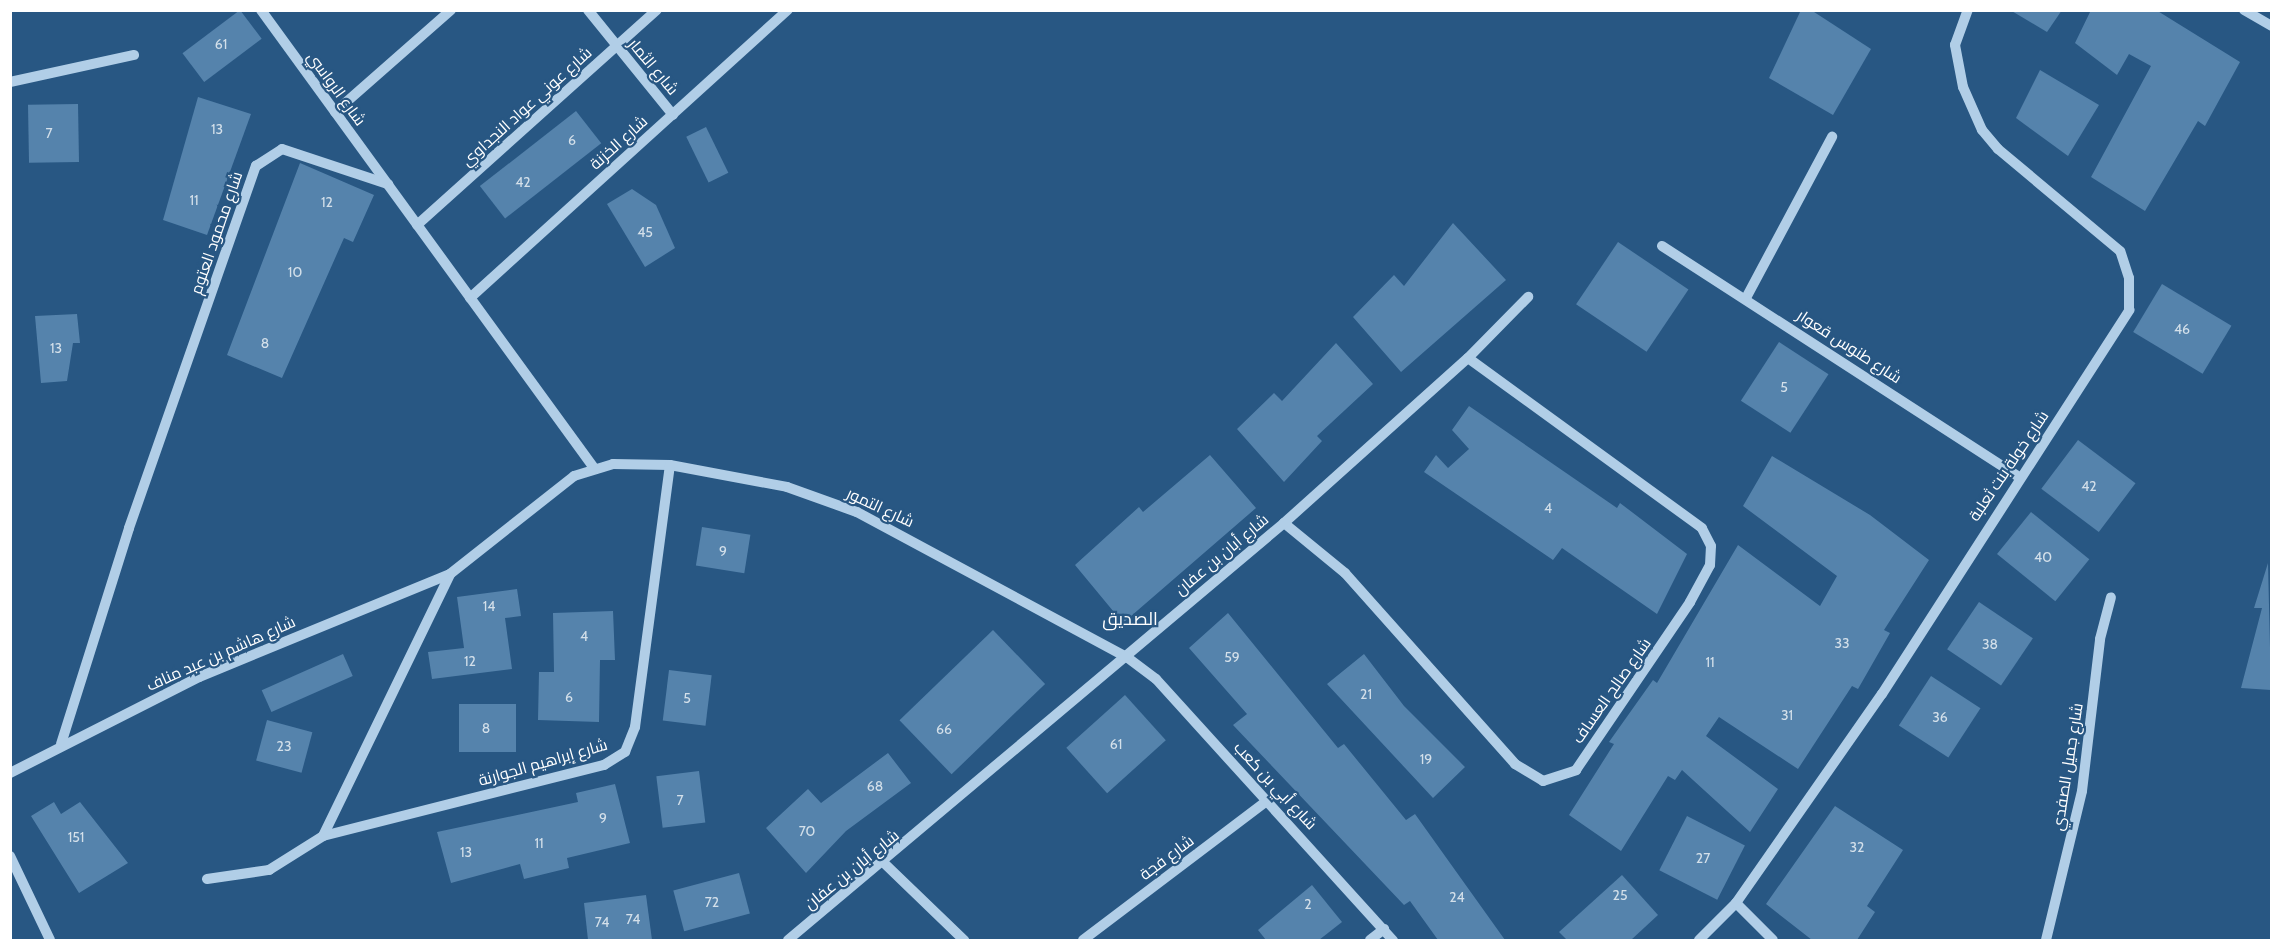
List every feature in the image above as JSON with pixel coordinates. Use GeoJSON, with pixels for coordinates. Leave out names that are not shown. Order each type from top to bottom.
{"type":"FeatureCollection","features":[{"type":"Feature","properties":{"kind":"street","name":"شارع الرواسي"},"geometry":{"type":"LineString","coordinates":[[261,10],[387,184]]}},
{"type":"Feature","properties":{"kind":"street"},"geometry":{"type":"LineString","coordinates":[[335,112],[451,10]]}},
{"type":"Feature","properties":{"kind":"street","name":"شارع الثمار"},"geometry":{"type":"LineString","coordinates":[[588,10],[673,115]]}},
{"type":"Feature","properties":{"kind":"street","name":"شارع عوني عواد النجداوي"},"geometry":{"type":"LineString","coordinates":[[417,225],[657,10]]}},
{"type":"Feature","properties":{"kind":"street","name":"شارع الخزنة"},"geometry":{"type":"LineString","coordinates":[[470,298],[788,10]]}},
{"type":"Feature","properties":{"kind":"street","name":"شارع خولة بنت ثعلبة"},"geometry":{"type":"LineString","coordinates":[[1699,940],[1736,903],[1882,694],[2018,476],[2111,345],[2131,294],[2120,251],[1998,150],[1983,130],[1963,87],[1956,54],[1968,10]]}},
{"type":"Feature","properties":{"kind":"street"},"geometry":{"type":"LineString","coordinates":[[2244,10],[2271,26]]}},
{"type":"Feature","properties":{"kind":"street"},"geometry":{"type":"LineString","coordinates":[[10,82],[134,55]]}},
{"type":"Feature","properties":{"kind":"street"},"geometry":{"type":"LineString","coordinates":[[1746,298],[1833,137]]}},
{"type":"Feature","properties":{"kind":"street","name":"شارع محمود العتوم"},"geometry":{"type":"LineString","coordinates":[[61,744],[133,517],[256,166],[282,149],[387,184]]}},
{"type":"Feature","properties":{"kind":"street"},"geometry":{"type":"LineString","coordinates":[[323,836],[450,574],[559,487],[594,468],[387,184]]}},
{"type":"Feature","properties":{"kind":"street","name":"شارع طنوس قعوار"},"geometry":{"type":"LineString","coordinates":[[1662,246],[1746,298],[2018,476]]}},
{"type":"Feature","properties":{"kind":"street","name":"شارع أبان بن عفان"},"geometry":{"type":"LineString","coordinates":[[788,940],[885,864],[1284,523],[1468,358],[1528,297]]}},
{"type":"Feature","properties":{"kind":"street","name":"شارع صالح العساف"},"geometry":{"type":"LineString","coordinates":[[1284,523],[1345,573],[1515,764],[1544,781],[1576,770],[1690,602],[1710,565],[1711,546],[1702,528],[1468,358]]}},
{"type":"Feature","properties":{"kind":"street","name":"شارع التمور"},"geometry":{"type":"LineString","coordinates":[[594,468],[670,465],[788,487],[857,512],[1128,658]]}},
{"type":"Feature","properties":{"kind":"street","name":"شارع إبراهيم الجوارنة"},"geometry":{"type":"LineString","coordinates":[[207,879],[269,870],[323,836],[604,765],[625,752],[635,727],[670,465]]}},
{"type":"Feature","properties":{"kind":"street","name":"شارع هاشم بن عبد مناف"},"geometry":{"type":"LineString","coordinates":[[10,773],[61,744],[199,677],[450,574]]}},
{"type":"Feature","properties":{"kind":"street","name":"شارع جميل الصفدي"},"geometry":{"type":"LineString","coordinates":[[2046,940],[2082,791],[2100,639],[2111,597]]}},
{"type":"Feature","properties":{"kind":"street","name":"شارع أبي بن كعب"},"geometry":{"type":"LineString","coordinates":[[1128,658],[1156,679],[1394,940]]}},
{"type":"Feature","properties":{"kind":"street","name":"شارع فجة"},"geometry":{"type":"LineString","coordinates":[[1083,940],[1268,800]]}},
{"type":"Feature","properties":{"kind":"street"},"geometry":{"type":"LineString","coordinates":[[10,856],[50,940]]}},
{"type":"Feature","properties":{"kind":"street"},"geometry":{"type":"LineString","coordinates":[[885,864],[963,940]]}},
{"type":"Feature","properties":{"kind":"street"},"geometry":{"type":"LineString","coordinates":[[1736,903],[1773,940]]}},
{"type":"Feature","properties":{"kind":"street"},"geometry":{"type":"LineString","coordinates":[[1370,940],[1384,929]]}},
{"type":"Feature","properties":{"kind":"building"},"geometry":{"type":"Polygon","coordinates":[[[240,10],[262,39],[204,82],[182,53],[240,10]]]}},
{"type":"Feature","properties":{"kind":"building"},"geometry":{"type":"Polygon","coordinates":[[[1801,10],[1811,10],[1871,49],[1833,115],[1769,78],[1801,10]]]}},
{"type":"Feature","properties":{"kind":"building"},"geometry":{"type":"Polygon","coordinates":[[[2010,10],[2062,10],[2047,32],[2010,10]]]}},
{"type":"Feature","properties":{"kind":"building"},"geometry":{"type":"Polygon","coordinates":[[[2091,10],[2156,10],[2240,62],[2205,126],[2198,121],[2145,211],[2091,177],[2151,66],[2129,54],[2117,75],[2075,43],[2091,10]]]}},
{"type":"Feature","properties":{"kind":"building"},"geometry":{"type":"Polygon","coordinates":[[[2040,70],[2099,105],[2068,156],[2016,118],[2040,70]]]}},
{"type":"Feature","properties":{"kind":"building"},"geometry":{"type":"Polygon","coordinates":[[[198,97],[251,114],[207,235],[163,220],[198,97]]]}},
{"type":"Feature","properties":{"kind":"building"},"geometry":{"type":"Polygon","coordinates":[[[78,104],[79,162],[29,163],[28,105],[78,104]]]}},
{"type":"Feature","properties":{"kind":"building"},"geometry":{"type":"Polygon","coordinates":[[[576,111],[601,143],[505,218],[480,186],[576,111]]]}},
{"type":"Feature","properties":{"kind":"building"},"geometry":{"type":"Polygon","coordinates":[[[706,127],[728,173],[709,182],[686,137],[706,127]]]}},
{"type":"Feature","properties":{"kind":"building"},"geometry":{"type":"Polygon","coordinates":[[[300,163],[374,195],[353,242],[344,238],[282,378],[227,355],[300,163]]]}},
{"type":"Feature","properties":{"kind":"building"},"geometry":{"type":"Polygon","coordinates":[[[632,189],[656,205],[675,248],[645,267],[607,204],[632,189]]]}},
{"type":"Feature","properties":{"kind":"building"},"geometry":{"type":"Polygon","coordinates":[[[1453,223],[1506,280],[1401,372],[1353,317],[1394,275],[1404,286],[1453,223]]]}},
{"type":"Feature","properties":{"kind":"building"},"geometry":{"type":"Polygon","coordinates":[[[1618,242],[1688,290],[1647,352],[1576,304],[1618,242]]]}},
{"type":"Feature","properties":{"kind":"building"},"geometry":{"type":"Polygon","coordinates":[[[2162,284],[2231,326],[2203,374],[2133,332],[2162,284]]]}},
{"type":"Feature","properties":{"kind":"building"},"geometry":{"type":"Polygon","coordinates":[[[77,314],[80,343],[73,343],[67,381],[41,383],[35,316],[77,314]]]}},
{"type":"Feature","properties":{"kind":"building"},"geometry":{"type":"Polygon","coordinates":[[[1779,342],[1828,374],[1790,433],[1741,401],[1779,342]]]}},
{"type":"Feature","properties":{"kind":"building"},"geometry":{"type":"Polygon","coordinates":[[[1336,343],[1373,384],[1317,436],[1322,441],[1284,482],[1237,429],[1274,393],[1282,401],[1336,343]]]}},
{"type":"Feature","properties":{"kind":"building"},"geometry":{"type":"Polygon","coordinates":[[[1469,406],[1617,508],[1620,503],[1687,554],[1657,614],[1562,548],[1553,560],[1424,472],[1436,455],[1448,468],[1469,449],[1452,430],[1469,406]]]}},
{"type":"Feature","properties":{"kind":"building"},"geometry":{"type":"Polygon","coordinates":[[[2078,440],[2136,483],[2099,532],[2041,489],[2078,440]]]}},
{"type":"Feature","properties":{"kind":"building"},"geometry":{"type":"Polygon","coordinates":[[[1210,455],[1256,508],[1123,623],[1075,565],[1139,507],[1143,512],[1210,455]]]}},
{"type":"Feature","properties":{"kind":"building"},"geometry":{"type":"Polygon","coordinates":[[[1772,456],[1870,515],[1929,560],[1884,630],[1890,633],[1858,689],[1852,686],[1798,769],[1719,717],[1706,736],[1778,789],[1750,832],[1682,770],[1675,780],[1668,776],[1621,851],[1569,815],[1614,744],[1609,742],[1653,680],[1657,683],[1738,545],[1820,606],[1837,576],[1743,506],[1772,456]]]}},
{"type":"Feature","properties":{"kind":"building"},"geometry":{"type":"Polygon","coordinates":[[[2031,512],[2089,559],[2055,601],[1997,554],[2031,512]]]}},
{"type":"Feature","properties":{"kind":"building"},"geometry":{"type":"Polygon","coordinates":[[[702,527],[750,535],[744,573],[696,566],[702,527]]]}},
{"type":"Feature","properties":{"kind":"building"},"geometry":{"type":"Polygon","coordinates":[[[2268,563],[2271,690],[2241,688],[2262,608],[2254,608],[2268,563]]]}},
{"type":"Feature","properties":{"kind":"building"},"geometry":{"type":"Polygon","coordinates":[[[517,589],[521,616],[505,618],[512,669],[432,679],[428,652],[464,648],[457,597],[517,589]]]}},
{"type":"Feature","properties":{"kind":"building"},"geometry":{"type":"Polygon","coordinates":[[[1979,602],[2033,638],[2001,686],[1947,649],[1979,602]]]}},
{"type":"Feature","properties":{"kind":"building"},"geometry":{"type":"Polygon","coordinates":[[[613,611],[615,660],[600,660],[599,722],[538,720],[539,672],[554,672],[553,613],[613,611]]]}},
{"type":"Feature","properties":{"kind":"building"},"geometry":{"type":"Polygon","coordinates":[[[1228,613],[1338,748],[1344,744],[1406,820],[1415,814],[1505,940],[1438,940],[1410,901],[1404,905],[1233,725],[1247,714],[1189,648],[1228,613]]]}},
{"type":"Feature","properties":{"kind":"building"},"geometry":{"type":"Polygon","coordinates":[[[993,630],[1045,684],[952,774],[899,720],[993,630]]]}},
{"type":"Feature","properties":{"kind":"building"},"geometry":{"type":"Polygon","coordinates":[[[343,654],[353,676],[271,712],[262,690],[343,654]]]}},
{"type":"Feature","properties":{"kind":"building"},"geometry":{"type":"Polygon","coordinates":[[[1364,654],[1404,706],[1465,767],[1433,798],[1327,684],[1364,654]]]}},
{"type":"Feature","properties":{"kind":"building"},"geometry":{"type":"Polygon","coordinates":[[[669,670],[712,675],[705,726],[663,721],[669,670]]]}},
{"type":"Feature","properties":{"kind":"building"},"geometry":{"type":"Polygon","coordinates":[[[1931,676],[1980,708],[1948,758],[1899,725],[1931,676]]]}},
{"type":"Feature","properties":{"kind":"building"},"geometry":{"type":"Polygon","coordinates":[[[1125,695],[1166,740],[1107,793],[1066,748],[1125,695]]]}},
{"type":"Feature","properties":{"kind":"building"},"geometry":{"type":"Polygon","coordinates":[[[459,704],[516,704],[516,752],[459,752],[459,704]]]}},
{"type":"Feature","properties":{"kind":"building"},"geometry":{"type":"Polygon","coordinates":[[[267,720],[312,732],[302,773],[256,761],[267,720]]]}},
{"type":"Feature","properties":{"kind":"building"},"geometry":{"type":"Polygon","coordinates":[[[888,753],[911,783],[846,831],[806,873],[766,828],[808,789],[821,803],[888,753]]]}},
{"type":"Feature","properties":{"kind":"building"},"geometry":{"type":"Polygon","coordinates":[[[699,771],[705,823],[663,828],[656,776],[699,771]]]}},
{"type":"Feature","properties":{"kind":"building"},"geometry":{"type":"Polygon","coordinates":[[[615,784],[630,843],[567,858],[569,868],[524,879],[520,864],[451,883],[437,832],[578,802],[576,793],[615,784]]]}},
{"type":"Feature","properties":{"kind":"building"},"geometry":{"type":"Polygon","coordinates":[[[54,802],[61,814],[80,802],[128,863],[79,893],[31,816],[54,802]]]}},
{"type":"Feature","properties":{"kind":"building"},"geometry":{"type":"Polygon","coordinates":[[[1835,806],[1903,850],[1867,906],[1875,912],[1857,940],[1812,940],[1766,904],[1835,806]]]}},
{"type":"Feature","properties":{"kind":"building"},"geometry":{"type":"Polygon","coordinates":[[[1687,816],[1745,846],[1717,900],[1659,870],[1687,816]]]}},
{"type":"Feature","properties":{"kind":"building"},"geometry":{"type":"Polygon","coordinates":[[[739,873],[750,914],[684,931],[673,891],[739,873]]]}},
{"type":"Feature","properties":{"kind":"building"},"geometry":{"type":"Polygon","coordinates":[[[1622,875],[1658,915],[1631,940],[1567,940],[1559,932],[1622,875]]]}},
{"type":"Feature","properties":{"kind":"building"},"geometry":{"type":"Polygon","coordinates":[[[1312,885],[1342,922],[1319,940],[1266,940],[1258,930],[1312,885]]]}},
{"type":"Feature","properties":{"kind":"building"},"geometry":{"type":"Polygon","coordinates":[[[646,895],[652,940],[588,940],[584,903],[646,895]]]}},
{"type":"Feature","properties":{"kind":"district","name":"الصديق"},"geometry":{"type":"Point","coordinates":[1130,619]}}]}
